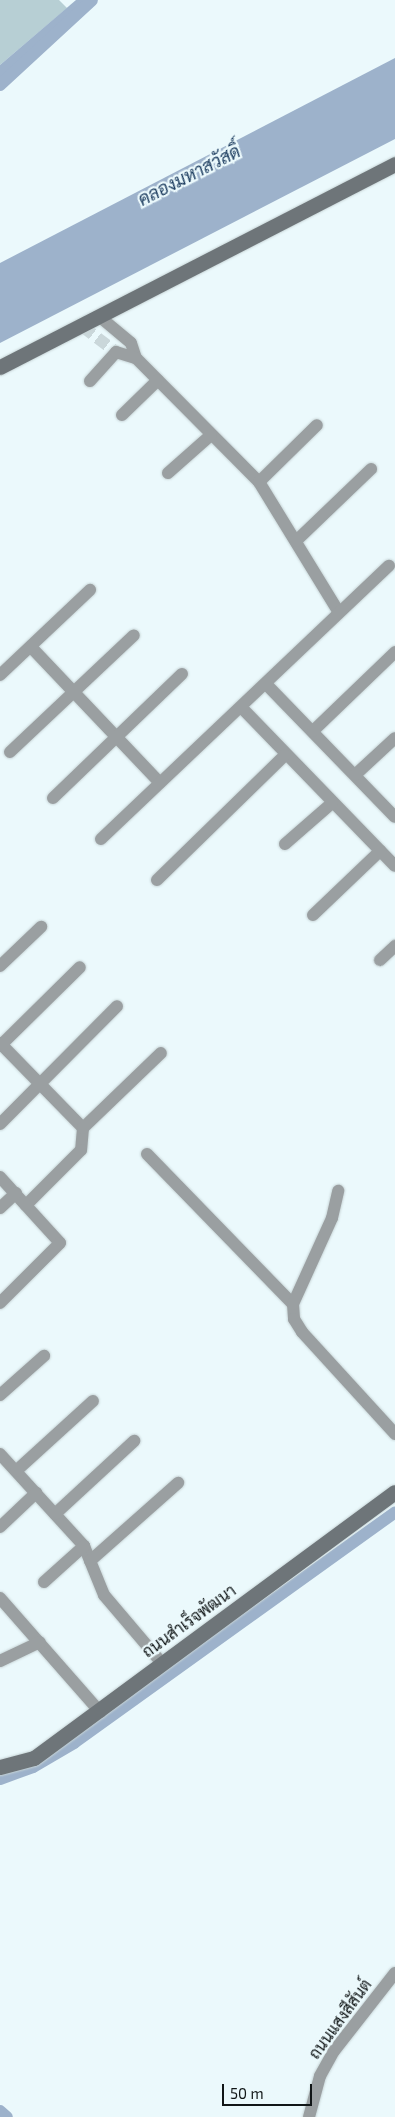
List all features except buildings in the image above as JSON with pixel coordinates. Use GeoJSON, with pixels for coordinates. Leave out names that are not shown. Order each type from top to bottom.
{"type":"FeatureCollection","features":[{"type":"Feature","properties":{"kind":"street"},"geometry":{"type":"LineString","coordinates":[[0,367],[395,164]]}},
{"type":"Feature","properties":{"kind":"street"},"geometry":{"type":"LineString","coordinates":[[100,317],[131,343],[136,358],[259,482],[338,611]]}},
{"type":"Feature","properties":{"kind":"street"},"geometry":{"type":"LineString","coordinates":[[90,380],[116,352],[136,358]]}},
{"type":"Feature","properties":{"kind":"street"},"geometry":{"type":"LineString","coordinates":[[122,415],[158,380]]}},
{"type":"Feature","properties":{"kind":"street"},"geometry":{"type":"LineString","coordinates":[[259,482],[318,425]]}},
{"type":"Feature","properties":{"kind":"street"},"geometry":{"type":"LineString","coordinates":[[168,473],[211,434]]}},
{"type":"Feature","properties":{"kind":"street"},"geometry":{"type":"LineString","coordinates":[[296,541],[371,469]]}},
{"type":"Feature","properties":{"kind":"street"},"geometry":{"type":"LineString","coordinates":[[101,839],[266,684],[338,611],[389,566]]}},
{"type":"Feature","properties":{"kind":"street"},"geometry":{"type":"LineString","coordinates":[[0,675],[90,590]]}},
{"type":"Feature","properties":{"kind":"street"},"geometry":{"type":"LineString","coordinates":[[10,752],[134,635]]}},
{"type":"Feature","properties":{"kind":"street"},"geometry":{"type":"LineString","coordinates":[[31,647],[160,783]]}},
{"type":"Feature","properties":{"kind":"street"},"geometry":{"type":"LineString","coordinates":[[313,731],[395,652]]}},
{"type":"Feature","properties":{"kind":"street"},"geometry":{"type":"LineString","coordinates":[[53,798],[182,674]]}},
{"type":"Feature","properties":{"kind":"street"},"geometry":{"type":"LineString","coordinates":[[266,684],[395,817]]}},
{"type":"Feature","properties":{"kind":"street"},"geometry":{"type":"LineString","coordinates":[[241,707],[285,755],[395,866]]}},
{"type":"Feature","properties":{"kind":"street"},"geometry":{"type":"LineString","coordinates":[[355,775],[395,738]]}},
{"type":"Feature","properties":{"kind":"street"},"geometry":{"type":"LineString","coordinates":[[157,880],[285,755]]}},
{"type":"Feature","properties":{"kind":"street"},"geometry":{"type":"LineString","coordinates":[[285,844],[332,803]]}},
{"type":"Feature","properties":{"kind":"street"},"geometry":{"type":"LineString","coordinates":[[313,915],[380,851]]}},
{"type":"Feature","properties":{"kind":"street"},"geometry":{"type":"LineString","coordinates":[[0,966],[41,927]]}},
{"type":"Feature","properties":{"kind":"street"},"geometry":{"type":"LineString","coordinates":[[380,960],[395,946]]}},
{"type":"Feature","properties":{"kind":"street"},"geometry":{"type":"LineString","coordinates":[[80,967],[1,1045],[83,1128]]}},
{"type":"Feature","properties":{"kind":"street"},"geometry":{"type":"LineString","coordinates":[[0,1124],[117,1006]]}},
{"type":"Feature","properties":{"kind":"street"},"geometry":{"type":"LineString","coordinates":[[26,1205],[81,1150],[83,1128],[161,1053]]}},
{"type":"Feature","properties":{"kind":"street"},"geometry":{"type":"LineString","coordinates":[[147,1154],[294,1304]]}},
{"type":"Feature","properties":{"kind":"street"},"geometry":{"type":"LineString","coordinates":[[0,1177],[60,1243],[0,1303]]}},
{"type":"Feature","properties":{"kind":"street"},"geometry":{"type":"LineString","coordinates":[[338,1191],[332,1218],[294,1304],[294,1319],[302,1332],[395,1434]]}},
{"type":"Feature","properties":{"kind":"street"},"geometry":{"type":"LineString","coordinates":[[0,1208],[16,1193]]}},
{"type":"Feature","properties":{"kind":"street"},"geometry":{"type":"LineString","coordinates":[[0,1395],[44,1356]]}},
{"type":"Feature","properties":{"kind":"street"},"geometry":{"type":"LineString","coordinates":[[16,1471],[93,1401]]}},
{"type":"Feature","properties":{"kind":"street"},"geometry":{"type":"LineString","coordinates":[[55,1514],[134,1441]]}},
{"type":"Feature","properties":{"kind":"street"},"geometry":{"type":"LineString","coordinates":[[0,1454],[84,1546],[104,1595],[161,1662]]}},
{"type":"Feature","properties":{"kind":"street"},"geometry":{"type":"LineString","coordinates":[[90,1561],[178,1484]]}},
{"type":"Feature","properties":{"kind":"street","name":"ถนนสำเร็จพัฒนา"},"geometry":{"type":"LineString","coordinates":[[0,1767],[34,1758],[100,1712],[161,1662],[395,1492]]}},
{"type":"Feature","properties":{"kind":"street"},"geometry":{"type":"LineString","coordinates":[[0,1527],[36,1493]]}},
{"type":"Feature","properties":{"kind":"street"},"geometry":{"type":"LineString","coordinates":[[44,1582],[84,1546]]}},
{"type":"Feature","properties":{"kind":"street"},"geometry":{"type":"LineString","coordinates":[[0,1598],[100,1712]]}},
{"type":"Feature","properties":{"kind":"street"},"geometry":{"type":"LineString","coordinates":[[0,1661],[40,1642]]}},
{"type":"Feature","properties":{"kind":"street","name":"ถนนแสงสีสันต์"},"geometry":{"type":"LineString","coordinates":[[309,2117],[320,2076],[334,2051],[395,1973]]}},
{"type":"Feature","properties":{"kind":"shaded area"},"geometry":{"type":"Polygon","coordinates":[[[0,0],[59,0],[67,8],[0,65],[0,0]]]}},
{"type":"Feature","properties":{"kind":"water"},"geometry":{"type":"Polygon","coordinates":[[[76,0],[93,0],[0,86],[0,65],[76,0]]]}},
{"type":"Feature","properties":{"kind":"water","name":"คลองมหาสวัสดิ์"},"geometry":{"type":"Polygon","coordinates":[[[395,58],[395,139],[0,343],[0,263],[395,58]]]}},
{"type":"Feature","properties":{"kind":"waterway"},"geometry":{"type":"LineString","coordinates":[[0,85],[92,0]]}},
{"type":"Feature","properties":{"kind":"waterway"},"geometry":{"type":"LineString","coordinates":[[0,1779],[33,1767],[74,1743],[395,1512]]}},
{"type":"Feature","properties":{"kind":"waterway"},"geometry":{"type":"LineString","coordinates":[[0,2111],[7,2117]]}},
{"type":"Feature","properties":{"kind":"tunnel"},"geometry":{"type":"LineString","coordinates":[[83,327],[116,352]]}}]}
